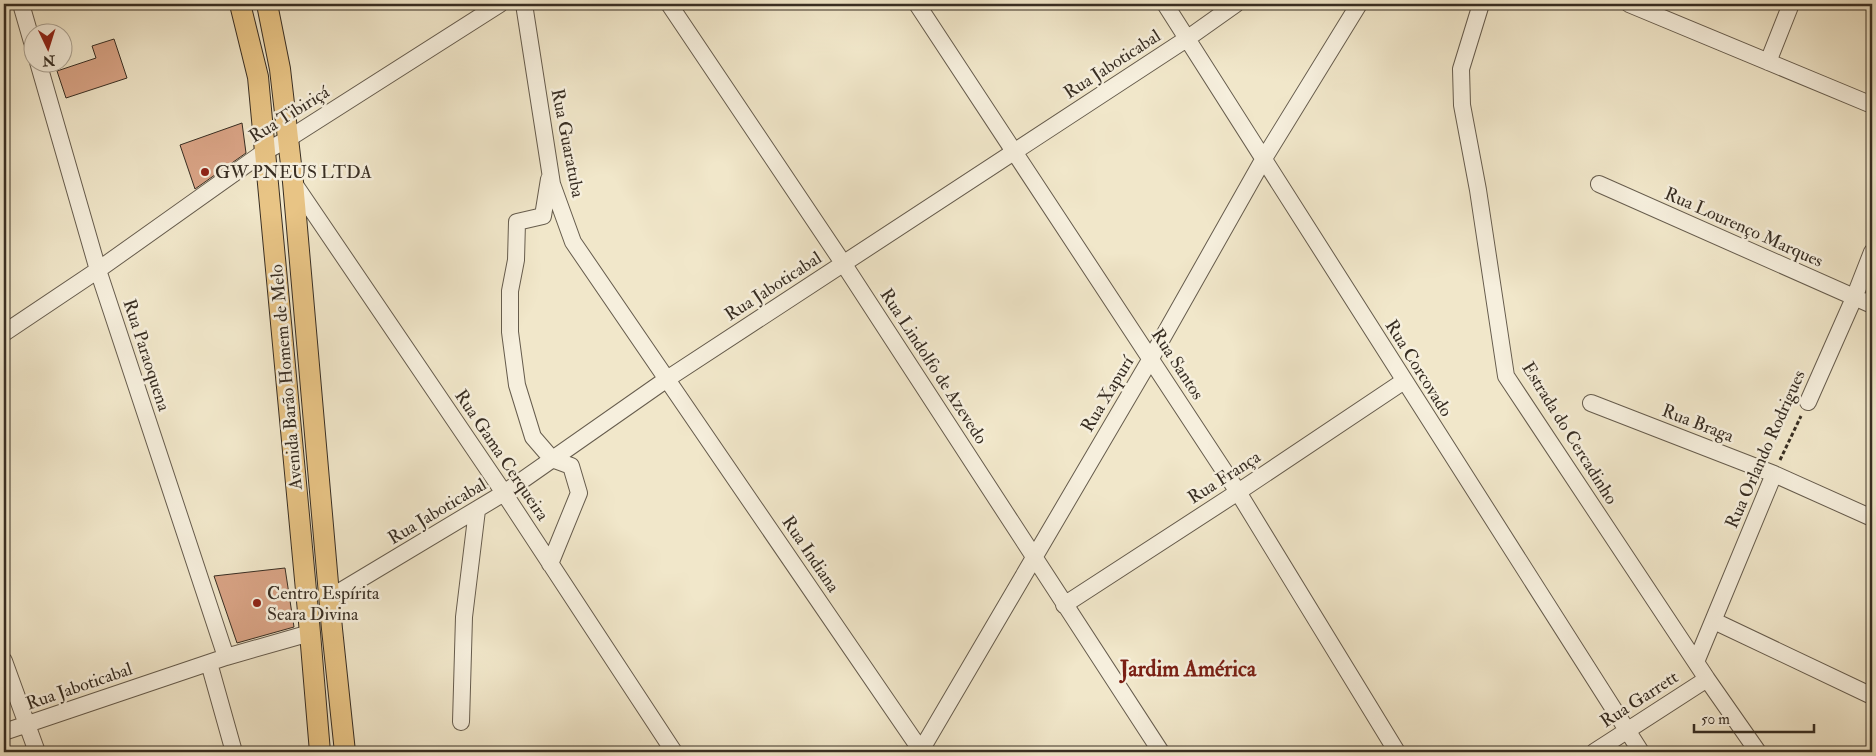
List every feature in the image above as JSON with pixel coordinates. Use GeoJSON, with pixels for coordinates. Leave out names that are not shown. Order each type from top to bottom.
{"type":"FeatureCollection","features":[{"type":"Feature","properties":{"kind":"main road","name":"Avenida Barão Homem de Melo"},"geometry":{"type":"LineString","coordinates":[[240,4],[258,77],[320,752]]}},
{"type":"Feature","properties":{"kind":"main road","name":"Avenida Barão Homem de Melo"},"geometry":{"type":"LineString","coordinates":[[267,4],[280,69],[293,182],[329,598],[345,752]]}},
{"type":"Feature","properties":{"kind":"street"},"geometry":{"type":"LineString","coordinates":[[21,4],[26,22]]}},
{"type":"Feature","properties":{"kind":"street","name":"Rua Tibiriçá"},"geometry":{"type":"LineString","coordinates":[[4,332],[98,270],[264,152],[288,139],[500,4]]}},
{"type":"Feature","properties":{"kind":"street","name":"Rua Guaratuba"},"geometry":{"type":"LineString","coordinates":[[524,4],[552,184],[573,242],[666,379]]}},
{"type":"Feature","properties":{"kind":"street","name":"Rua Lindolfo de Azevedo"},"geometry":{"type":"LineString","coordinates":[[670,4],[844,263],[1161,752]]}},
{"type":"Feature","properties":{"kind":"street","name":"Rua Santos"},"geometry":{"type":"LineString","coordinates":[[917,4],[1238,492],[1396,752]]}},
{"type":"Feature","properties":{"kind":"street","name":"Rua Corcovado"},"geometry":{"type":"LineString","coordinates":[[1165,4],[1641,752]]}},
{"type":"Feature","properties":{"kind":"street","name":"Rua Jaboticabal"},"geometry":{"type":"LineString","coordinates":[[329,598],[504,493],[666,379],[1188,38],[1236,4]]}},
{"type":"Feature","properties":{"kind":"street","name":"Rua Xapurí"},"geometry":{"type":"LineString","coordinates":[[921,752],[1150,360],[1263,160],[1359,4]]}},
{"type":"Feature","properties":{"kind":"street","name":"Estrada do Cercadinho"},"geometry":{"type":"LineString","coordinates":[[1481,4],[1461,69],[1462,105],[1478,190],[1506,376],[1707,679],[1758,752]]}},
{"type":"Feature","properties":{"kind":"street"},"geometry":{"type":"LineString","coordinates":[[1629,4],[1872,105]]}},
{"type":"Feature","properties":{"kind":"street"},"geometry":{"type":"LineString","coordinates":[[1768,62],[1790,4]]}},
{"type":"Feature","properties":{"kind":"street","name":"Rua Paraoquena"},"geometry":{"type":"LineString","coordinates":[[41,72],[98,270],[226,658]]}},
{"type":"Feature","properties":{"kind":"street"},"geometry":{"type":"LineString","coordinates":[[550,172],[543,216],[517,222],[516,260],[510,291],[510,332],[517,385],[533,437],[552,459],[571,466],[579,493],[550,564]]}},
{"type":"Feature","properties":{"kind":"street","name":"Rua Gama Cerqueira"},"geometry":{"type":"LineString","coordinates":[[293,182],[504,493],[674,752]]}},
{"type":"Feature","properties":{"kind":"street","name":"Rua Lourenço Marques"},"geometry":{"type":"LineString","coordinates":[[1599,184],[1872,306]]}},
{"type":"Feature","properties":{"kind":"street","name":"Rua Orlando Rodrigues"},"geometry":{"type":"LineString","coordinates":[[1808,402],[1872,252]]}},
{"type":"Feature","properties":{"kind":"street","name":"Rua Indiana"},"geometry":{"type":"LineString","coordinates":[[666,379],[921,752]]}},
{"type":"Feature","properties":{"kind":"street","name":"Rua França"},"geometry":{"type":"LineString","coordinates":[[1064,605],[1404,381]]}},
{"type":"Feature","properties":{"kind":"street","name":"Rua Braga"},"geometry":{"type":"LineString","coordinates":[[1591,403],[1774,474],[1872,518]]}},
{"type":"Feature","properties":{"kind":"street","name":"Rua Orlando Rodrigues"},"geometry":{"type":"LineString","coordinates":[[1696,662],[1774,474]]}},
{"type":"Feature","properties":{"kind":"street"},"geometry":{"type":"LineString","coordinates":[[461,722],[464,617],[477,510]]}},
{"type":"Feature","properties":{"kind":"street"},"geometry":{"type":"LineString","coordinates":[[1714,621],[1872,696]]}},
{"type":"Feature","properties":{"kind":"street","name":"Rua Jaboticabal"},"geometry":{"type":"LineString","coordinates":[[4,732],[209,663],[310,633]]}},
{"type":"Feature","properties":{"kind":"street"},"geometry":{"type":"LineString","coordinates":[[4,661],[37,752]]}},
{"type":"Feature","properties":{"kind":"street"},"geometry":{"type":"LineString","coordinates":[[209,663],[234,752]]}},
{"type":"Feature","properties":{"kind":"street","name":"Rua Garrett"},"geometry":{"type":"LineString","coordinates":[[1594,752],[1707,679]]}},
{"type":"Feature","properties":{"kind":"path","name":"Rua Orlando Rodrigues"},"geometry":{"type":"LineString","coordinates":[[1774,474],[1808,402]]}},
{"type":"Feature","properties":{"kind":"building"},"geometry":{"type":"Polygon","coordinates":[[[114,39],[127,78],[66,98],[57,72],[72,72],[72,66],[96,58],[92,46],[114,39]]]}},
{"type":"Feature","properties":{"kind":"building","name":"GW PNEUS LTDA"},"geometry":{"type":"Polygon","coordinates":[[[242,123],[246,153],[195,189],[180,145],[242,123]]]}},
{"type":"Feature","properties":{"kind":"building","name":"Centro Espírita Seara Divina"},"geometry":{"type":"Polygon","coordinates":[[[285,568],[294,627],[237,643],[214,576],[285,568]]]}},
{"type":"Feature","properties":{"kind":"place","name":"GW PNEUS LTDA"},"geometry":{"type":"Point","coordinates":[205,172]}},
{"type":"Feature","properties":{"kind":"place","name":"Centro Espírita Seara Divina"},"geometry":{"type":"Point","coordinates":[257,603]}},
{"type":"Feature","properties":{"kind":"district","name":"Jardim América"},"geometry":{"type":"Point","coordinates":[1188,668]}}]}
